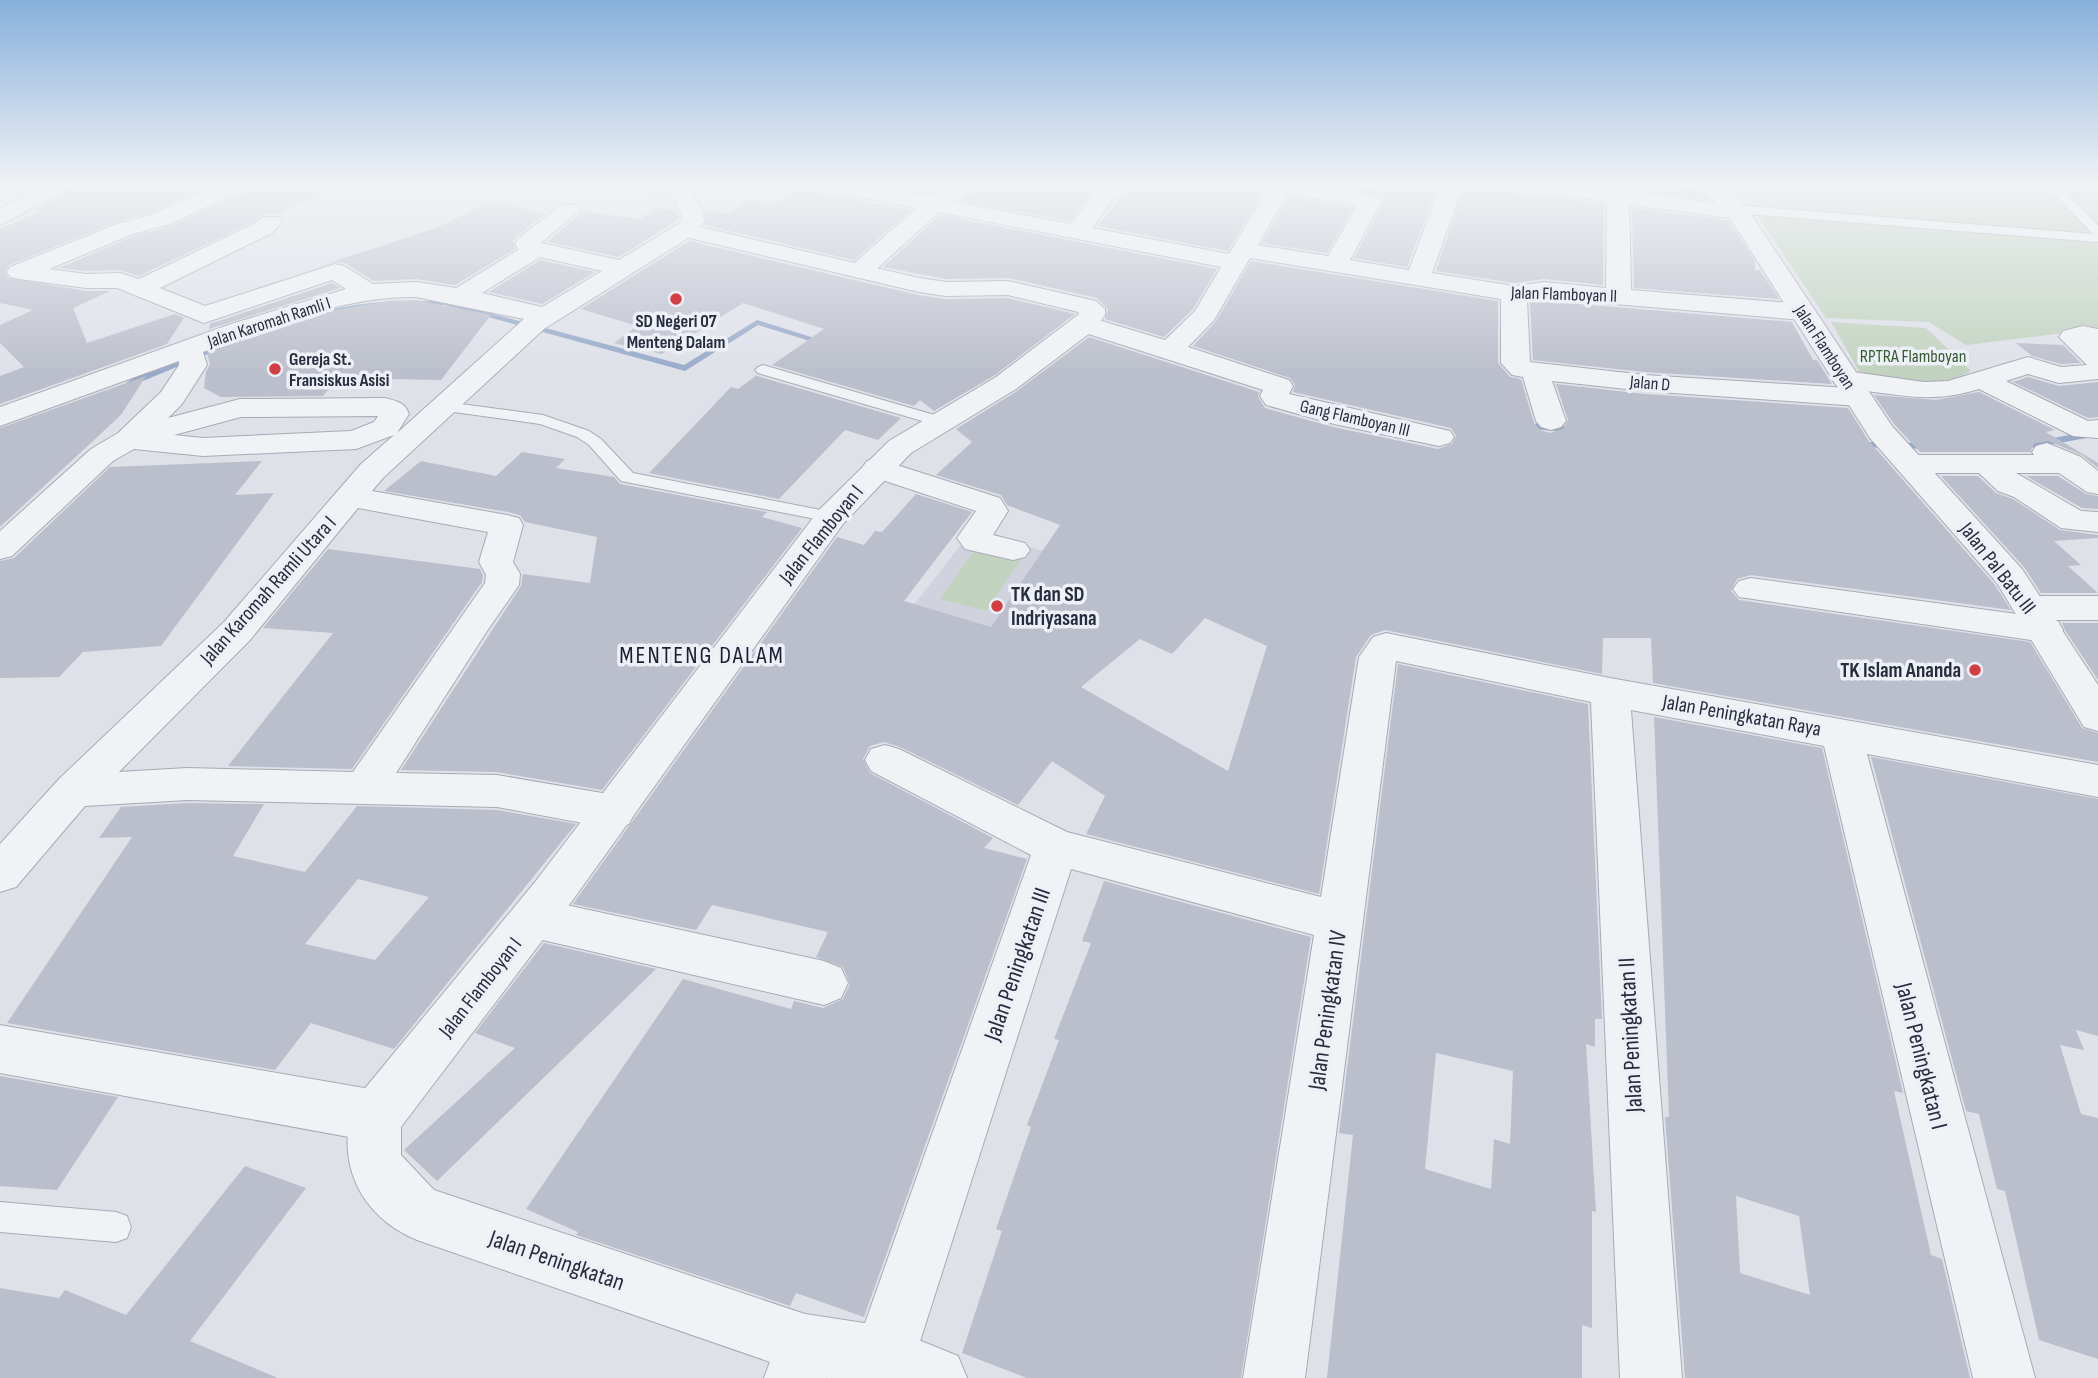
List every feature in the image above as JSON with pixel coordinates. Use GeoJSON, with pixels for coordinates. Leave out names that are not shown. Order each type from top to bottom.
{"type":"FeatureCollection","features":[{"type":"Feature","properties":{"kind":"street"},"geometry":{"type":"LineString","coordinates":[[10,275],[82,246]]}},
{"type":"Feature","properties":{"kind":"street"},"geometry":{"type":"LineString","coordinates":[[140,288],[226,246]]}},
{"type":"Feature","properties":{"kind":"street"},"geometry":{"type":"LineString","coordinates":[[527,246],[621,268]]}},
{"type":"Feature","properties":{"kind":"street"},"geometry":{"type":"LineString","coordinates":[[532,326],[658,246]]}},
{"type":"Feature","properties":{"kind":"street"},"geometry":{"type":"LineString","coordinates":[[755,246],[946,289],[1008,288],[1034,292],[1092,309],[1090,320],[1085,324]]}},
{"type":"Feature","properties":{"kind":"street"},"geometry":{"type":"LineString","coordinates":[[860,271],[888,246]]}},
{"type":"Feature","properties":{"kind":"street","name":"Jalan Flamboyan II"},"geometry":{"type":"LineString","coordinates":[[1174,246],[1335,265],[1514,294],[1544,290],[1803,312]]}},
{"type":"Feature","properties":{"kind":"street"},"geometry":{"type":"LineString","coordinates":[[1085,324],[1172,348],[1205,315],[1246,246]]}},
{"type":"Feature","properties":{"kind":"street"},"geometry":{"type":"LineString","coordinates":[[1335,265],[1345,246]]}},
{"type":"Feature","properties":{"kind":"street"},"geometry":{"type":"LineString","coordinates":[[1418,279],[1430,246]]}},
{"type":"Feature","properties":{"kind":"street"},"geometry":{"type":"LineString","coordinates":[[1618,246],[1619,296]]}},
{"type":"Feature","properties":{"kind":"street","name":"Jalan Flamboyan"},"geometry":{"type":"LineString","coordinates":[[1760,246],[1852,388],[1898,450]]}},
{"type":"Feature","properties":{"kind":"street"},"geometry":{"type":"LineString","coordinates":[[458,297],[535,250]]}},
{"type":"Feature","properties":{"kind":"street"},"geometry":{"type":"LineString","coordinates":[[492,275],[514,281],[535,271],[554,268],[573,257]]}},
{"type":"Feature","properties":{"kind":"street"},"geometry":{"type":"LineString","coordinates":[[10,275],[86,281],[120,280],[204,315],[335,271],[369,293]]}},
{"type":"Feature","properties":{"kind":"street","name":"Jalan Karomah Ramli I"},"geometry":{"type":"LineString","coordinates":[[0,417],[278,317],[369,293],[411,289],[458,297],[532,326]]}},
{"type":"Feature","properties":{"kind":"street"},"geometry":{"type":"LineString","coordinates":[[1514,294],[1515,363],[1522,369],[1535,372],[1551,421]]}},
{"type":"Feature","properties":{"kind":"street","name":"Jalan Flamboyan I"},"geometry":{"type":"LineString","coordinates":[[376,1116],[469,1004],[831,517],[900,447],[996,389],[1085,324]]}},
{"type":"Feature","properties":{"kind":"street","name":"Jalan Karomah Ramli Utara I"},"geometry":{"type":"LineString","coordinates":[[0,874],[74,790],[237,631],[372,471],[446,407],[532,326]]}},
{"type":"Feature","properties":{"kind":"street"},"geometry":{"type":"LineString","coordinates":[[2098,337],[2083,334],[2072,337],[2098,360]]}},
{"type":"Feature","properties":{"kind":"street","name":"Gang Flamboyan III"},"geometry":{"type":"LineString","coordinates":[[1172,348],[1196,361],[1279,386],[1274,396],[1276,399],[1334,415],[1439,437]]}},
{"type":"Feature","properties":{"kind":"street"},"geometry":{"type":"LineString","coordinates":[[0,550],[16,520],[133,435],[172,398],[193,365],[191,355],[186,349]]}},
{"type":"Feature","properties":{"kind":"street","name":"Jalan D"},"geometry":{"type":"LineString","coordinates":[[1535,372],[1659,384],[1924,391],[1951,389],[2028,365],[2059,375],[2098,371]]}},
{"type":"Feature","properties":{"kind":"street"},"geometry":{"type":"LineString","coordinates":[[1981,379],[2084,430],[2098,429]]}},
{"type":"Feature","properties":{"kind":"street"},"geometry":{"type":"LineString","coordinates":[[385,407],[393,410],[394,414],[385,428],[356,440],[203,447],[133,435],[240,408],[385,407]]}},
{"type":"Feature","properties":{"kind":"street"},"geometry":{"type":"LineString","coordinates":[[2043,449],[2070,464],[2098,485]]}},
{"type":"Feature","properties":{"kind":"street"},"geometry":{"type":"LineString","coordinates":[[1898,450],[1987,464],[2070,464]]}},
{"type":"Feature","properties":{"kind":"street","name":"Jalan Pal Batu III"},"geometry":{"type":"LineString","coordinates":[[1898,450],[2010,577],[2098,717]]}},
{"type":"Feature","properties":{"kind":"street"},"geometry":{"type":"LineString","coordinates":[[1987,464],[2009,484],[2025,490],[2073,521],[2098,522]]}},
{"type":"Feature","properties":{"kind":"street"},"geometry":{"type":"LineString","coordinates":[[878,468],[989,505],[992,512],[974,538],[977,542],[1013,550]]}},
{"type":"Feature","properties":{"kind":"street"},"geometry":{"type":"LineString","coordinates":[[350,497],[507,525],[496,562],[503,574],[502,585],[474,622],[364,789]]}},
{"type":"Feature","properties":{"kind":"street"},"geometry":{"type":"LineString","coordinates":[[1751,589],[2038,619],[2098,608]]}},
{"type":"Feature","properties":{"kind":"street","name":"Jalan Peningkatan Raya"},"geometry":{"type":"LineString","coordinates":[[1387,646],[1609,692],[2098,781]]}},
{"type":"Feature","properties":{"kind":"street","name":"Jalan Peningkatan IV"},"geometry":{"type":"LineString","coordinates":[[1275,1378],[1378,657],[1387,646]]}},
{"type":"Feature","properties":{"kind":"street","name":"Jalan Peningkatan II"},"geometry":{"type":"LineString","coordinates":[[1609,692],[1651,1378]]}},
{"type":"Feature","properties":{"kind":"street","name":"Jalan Peningkatan I"},"geometry":{"type":"LineString","coordinates":[[1841,733],[2004,1378]]}},
{"type":"Feature","properties":{"kind":"street"},"geometry":{"type":"LineString","coordinates":[[885,760],[1056,848],[1339,922]]}},
{"type":"Feature","properties":{"kind":"street"},"geometry":{"type":"LineString","coordinates":[[74,790],[187,784],[497,791],[614,812]]}},
{"type":"Feature","properties":{"kind":"street","name":"Jalan Peningkatan III"},"geometry":{"type":"LineString","coordinates":[[910,1368],[1056,848]]}},
{"type":"Feature","properties":{"kind":"street"},"geometry":{"type":"LineString","coordinates":[[534,918],[824,983]]}},
{"type":"Feature","properties":{"kind":"street"},"geometry":{"type":"LineString","coordinates":[[0,1049],[376,1116]]}},
{"type":"Feature","properties":{"kind":"street","name":"Jalan Peningkatan"},"geometry":{"type":"LineString","coordinates":[[376,1116],[372,1148],[379,1172],[391,1189],[417,1212],[800,1361]]}},
{"type":"Feature","properties":{"kind":"street"},"geometry":{"type":"LineString","coordinates":[[800,1361],[910,1368]]}},
{"type":"Feature","properties":{"kind":"lane"},"geometry":{"type":"LineString","coordinates":[[763,370],[942,422]]}},
{"type":"Feature","properties":{"kind":"lane"},"geometry":{"type":"LineString","coordinates":[[446,407],[543,420],[583,434],[594,442],[626,477],[831,517]]}},
{"type":"Feature","properties":{"kind":"lane"},"geometry":{"type":"LineString","coordinates":[[0,1217],[116,1227]]}},
{"type":"Feature","properties":{"kind":"shaded area","name":"TK dan SD Indriyasana"},"geometry":{"type":"Polygon","coordinates":[[[971,532],[1105,567],[1029,689],[883,644],[971,532]]]}},
{"type":"Feature","properties":{"kind":"green space"},"geometry":{"type":"Polygon","coordinates":[[[1778,246],[2098,246],[2098,329],[1966,345],[1929,322],[1826,318],[1778,246]]]}},
{"type":"Feature","properties":{"kind":"green space","name":"RPTRA Flamboyan"},"geometry":{"type":"Polygon","coordinates":[[[1831,322],[1926,328],[1971,371],[1937,388],[1863,378],[1831,322]]]}},
{"type":"Feature","properties":{"kind":"green space"},"geometry":{"type":"Polygon","coordinates":[[[978,545],[1023,556],[986,611],[940,599],[978,545]]]}},
{"type":"Feature","properties":{"kind":"building"},"geometry":{"type":"Polygon","coordinates":[[[0,246],[56,246],[9,265],[5,271],[8,278],[86,291],[110,291],[73,308],[87,343],[175,314],[184,318],[167,344],[0,404],[0,376],[24,367],[0,343],[0,325],[33,310],[0,303],[0,246]]]}},
{"type":"Feature","properties":{"kind":"building"},"geometry":{"type":"Polygon","coordinates":[[[110,246],[202,246],[139,276],[120,270],[86,271],[59,268],[110,246]]]}},
{"type":"Feature","properties":{"kind":"building"},"geometry":{"type":"Polygon","coordinates":[[[380,246],[514,246],[515,249],[455,285],[416,279],[374,281],[345,263],[323,265],[380,246]]]}},
{"type":"Feature","properties":{"kind":"building"},"geometry":{"type":"Polygon","coordinates":[[[568,246],[636,246],[619,257],[568,246]]]}},
{"type":"Feature","properties":{"kind":"building"},"geometry":{"type":"Polygon","coordinates":[[[681,246],[712,246],[918,295],[946,299],[1008,298],[1075,314],[995,375],[934,411],[920,400],[914,406],[772,365],[824,329],[743,303],[662,354],[614,343],[637,326],[581,309],[681,246]]]}},
{"type":"Feature","properties":{"kind":"building"},"geometry":{"type":"Polygon","coordinates":[[[795,246],[870,246],[854,260],[795,246]]]}},
{"type":"Feature","properties":{"kind":"building"},"geometry":{"type":"Polygon","coordinates":[[[906,246],[1101,246],[1217,269],[1193,309],[1164,337],[1105,319],[1108,309],[1097,298],[1009,278],[946,279],[883,267],[906,246]]]}},
{"type":"Feature","properties":{"kind":"building"},"geometry":{"type":"Polygon","coordinates":[[[1203,246],[1231,246],[1228,251],[1203,246]]]}},
{"type":"Feature","properties":{"kind":"building"},"geometry":{"type":"Polygon","coordinates":[[[1283,246],[1331,246],[1327,253],[1283,246]]]}},
{"type":"Feature","properties":{"kind":"building"},"geometry":{"type":"Polygon","coordinates":[[[1360,246],[1415,246],[1407,267],[1354,258],[1360,246]]]}},
{"type":"Feature","properties":{"kind":"building"},"geometry":{"type":"Polygon","coordinates":[[[1444,246],[1603,246],[1603,285],[1544,279],[1514,283],[1436,271],[1444,246]]]}},
{"type":"Feature","properties":{"kind":"building"},"geometry":{"type":"Polygon","coordinates":[[[1633,246],[1745,246],[1755,261],[1755,270],[1760,270],[1779,299],[1634,288],[1633,246]]]}},
{"type":"Feature","properties":{"kind":"building"},"geometry":{"type":"Polygon","coordinates":[[[540,260],[595,272],[542,304],[489,292],[540,260]]]}},
{"type":"Feature","properties":{"kind":"building"},"geometry":{"type":"Polygon","coordinates":[[[1251,261],[1498,301],[1498,363],[1510,377],[1521,379],[1534,423],[1540,430],[1550,433],[1563,429],[1568,420],[1556,384],[1645,394],[1848,408],[1868,440],[1995,585],[2011,610],[1751,575],[1737,579],[1731,591],[1739,600],[2030,642],[2082,728],[2098,733],[2098,762],[1653,683],[1651,638],[1603,638],[1602,674],[1385,630],[1371,635],[1356,657],[1319,894],[1086,834],[1105,796],[1052,761],[1018,805],[900,747],[884,742],[870,746],[863,759],[870,773],[993,838],[984,848],[1027,859],[864,1317],[796,1293],[790,1306],[576,1235],[578,1232],[526,1209],[683,979],[791,1009],[794,1001],[823,1008],[843,999],[850,984],[843,967],[816,957],[828,932],[712,905],[696,930],[573,904],[837,537],[864,545],[875,531],[882,532],[916,494],[972,512],[904,601],[991,627],[1060,525],[1007,505],[1001,495],[936,475],[972,442],[956,429],[1017,391],[1089,337],[1259,392],[1258,397],[1265,408],[1333,427],[1438,449],[1452,444],[1456,436],[1451,428],[1293,392],[1295,385],[1290,378],[1193,346],[1216,321],[1251,261]],[[1205,618],[1172,654],[1140,639],[1081,687],[1228,771],[1267,646],[1205,618]]]}},
{"type":"Feature","properties":{"kind":"building"},"geometry":{"type":"Polygon","coordinates":[[[332,283],[340,288],[209,329],[210,324],[332,283]]]}},
{"type":"Feature","properties":{"kind":"building"},"geometry":{"type":"Polygon","coordinates":[[[416,300],[491,315],[441,380],[338,378],[323,396],[221,397],[204,388],[210,364],[207,353],[335,310],[389,301],[416,300]]]}},
{"type":"Feature","properties":{"kind":"building"},"geometry":{"type":"Polygon","coordinates":[[[1530,302],[1792,322],[1813,360],[1817,360],[1832,384],[1645,372],[1533,360],[1530,302]]]}},
{"type":"Feature","properties":{"kind":"building"},"geometry":{"type":"Polygon","coordinates":[[[2016,343],[2063,345],[2081,363],[2061,364],[2032,356],[2016,343]]]}},
{"type":"Feature","properties":{"kind":"building"},"geometry":{"type":"Polygon","coordinates":[[[757,375],[901,418],[878,440],[845,430],[779,499],[649,473],[731,387],[738,389],[757,375]]]}},
{"type":"Feature","properties":{"kind":"building"},"geometry":{"type":"Polygon","coordinates":[[[146,376],[121,415],[0,527],[0,428],[146,376]]]}},
{"type":"Feature","properties":{"kind":"building"},"geometry":{"type":"Polygon","coordinates":[[[2028,377],[2059,386],[2098,382],[2098,417],[2088,418],[2013,382],[2028,377]]]}},
{"type":"Feature","properties":{"kind":"building"},"geometry":{"type":"Polygon","coordinates":[[[1979,392],[2055,430],[2046,432],[2098,463],[2098,468],[2082,455],[2048,441],[2035,443],[2030,452],[1920,452],[1894,424],[1874,395],[1936,400],[1979,392]]]}},
{"type":"Feature","properties":{"kind":"building"},"geometry":{"type":"Polygon","coordinates":[[[522,452],[565,459],[556,468],[614,477],[620,484],[767,512],[762,517],[802,528],[602,790],[497,772],[401,770],[521,586],[523,574],[590,583],[597,537],[525,522],[520,515],[508,512],[384,491],[421,461],[496,476],[522,452]]]}},
{"type":"Feature","properties":{"kind":"building"},"geometry":{"type":"Polygon","coordinates":[[[262,461],[235,495],[274,493],[161,646],[83,652],[59,677],[0,678],[0,561],[14,558],[110,467],[262,461]]]}},
{"type":"Feature","properties":{"kind":"building"},"geometry":{"type":"Polygon","coordinates":[[[1941,476],[1978,476],[1996,493],[2013,499],[2060,530],[2098,535],[2098,538],[2054,541],[2081,565],[2068,566],[2098,593],[2041,593],[2024,567],[1941,476]]]}},
{"type":"Feature","properties":{"kind":"building"},"geometry":{"type":"Polygon","coordinates":[[[2026,476],[2058,476],[2086,494],[2098,496],[2098,509],[2082,508],[2026,476]]]}},
{"type":"Feature","properties":{"kind":"building"},"geometry":{"type":"Polygon","coordinates":[[[328,549],[480,569],[482,582],[352,769],[228,766],[333,633],[263,628],[328,549]]]}},
{"type":"Feature","properties":{"kind":"building"},"geometry":{"type":"Polygon","coordinates":[[[2062,623],[2098,623],[2098,680],[2065,630],[2062,623]]]}},
{"type":"Feature","properties":{"kind":"building"},"geometry":{"type":"Polygon","coordinates":[[[1398,664],[1588,704],[1602,1019],[1595,1019],[1595,1047],[1586,1044],[1596,1212],[1592,1211],[1592,1328],[1582,1325],[1582,1378],[1327,1378],[1353,1135],[1339,1133],[1398,664]],[[1436,1053],[1425,1169],[1491,1189],[1494,1139],[1510,1144],[1513,1071],[1436,1053]]]}},
{"type":"Feature","properties":{"kind":"building"},"geometry":{"type":"Polygon","coordinates":[[[1654,717],[1822,748],[1903,1093],[1894,1091],[1931,1255],[1942,1259],[1970,1378],[1685,1378],[1665,1117],[1669,1117],[1654,717]],[[1736,1196],[1740,1273],[1810,1295],[1799,1216],[1736,1196]]]}},
{"type":"Feature","properties":{"kind":"building"},"geometry":{"type":"Polygon","coordinates":[[[1871,757],[2098,799],[2098,1036],[2076,1030],[2084,1050],[2060,1045],[2081,1114],[2098,1118],[2098,1359],[2039,1340],[2005,1191],[1997,1189],[1979,1114],[1966,1111],[1871,757]]]}},
{"type":"Feature","properties":{"kind":"building"},"geometry":{"type":"Polygon","coordinates":[[[187,803],[264,804],[233,856],[305,872],[357,806],[497,810],[576,824],[394,1049],[311,1023],[275,1070],[7,1023],[132,837],[99,838],[121,807],[187,803]],[[358,879],[305,944],[375,960],[429,897],[358,879]]]}},
{"type":"Feature","properties":{"kind":"building"},"geometry":{"type":"Polygon","coordinates":[[[1104,881],[1311,937],[1241,1378],[1027,1378],[962,1353],[1002,1231],[996,1229],[1031,1127],[1027,1125],[1059,1040],[1054,1039],[1091,943],[1082,941],[1104,881]]]}},
{"type":"Feature","properties":{"kind":"building"},"geometry":{"type":"Polygon","coordinates":[[[544,943],[656,969],[437,1181],[404,1150],[515,1048],[475,1033],[544,943]]]}},
{"type":"Feature","properties":{"kind":"building"},"geometry":{"type":"Polygon","coordinates":[[[0,1076],[118,1097],[57,1190],[0,1186],[0,1076]]]}},
{"type":"Feature","properties":{"kind":"building"},"geometry":{"type":"Polygon","coordinates":[[[245,1166],[306,1188],[190,1341],[278,1378],[0,1378],[0,1288],[59,1298],[65,1290],[126,1315],[245,1166]]]}},
{"type":"Feature","properties":{"kind":"waterway"},"geometry":{"type":"LineString","coordinates":[[130,383],[260,331],[295,320],[363,305],[395,303]]}},
{"type":"Feature","properties":{"kind":"waterway"},"geometry":{"type":"LineString","coordinates":[[417,303],[444,303],[685,368],[757,322],[826,343]]}},
{"type":"Feature","properties":{"kind":"waterway"},"geometry":{"type":"LineString","coordinates":[[1523,426],[1578,430]]}},
{"type":"Feature","properties":{"kind":"waterway"},"geometry":{"type":"LineString","coordinates":[[2019,447],[2098,433]]}},
{"type":"Feature","properties":{"kind":"waterway"},"geometry":{"type":"LineString","coordinates":[[1858,445],[1931,446]]}},
{"type":"Feature","properties":{"kind":"place","name":"SD Negeri 07 Menteng Dalam"},"geometry":{"type":"Point","coordinates":[676,299]}},
{"type":"Feature","properties":{"kind":"place","name":"Gereja St. Fransiskus Asisi"},"geometry":{"type":"Point","coordinates":[275,369]}},
{"type":"Feature","properties":{"kind":"place","name":"TK dan SD Indriyasana"},"geometry":{"type":"Point","coordinates":[997,606]}},
{"type":"Feature","properties":{"kind":"place","name":"TK Islam Ananda"},"geometry":{"type":"Point","coordinates":[1975,670]}},
{"type":"Feature","properties":{"kind":"district","name":"MENTENG DALAM"},"geometry":{"type":"Point","coordinates":[702,655]}}]}
